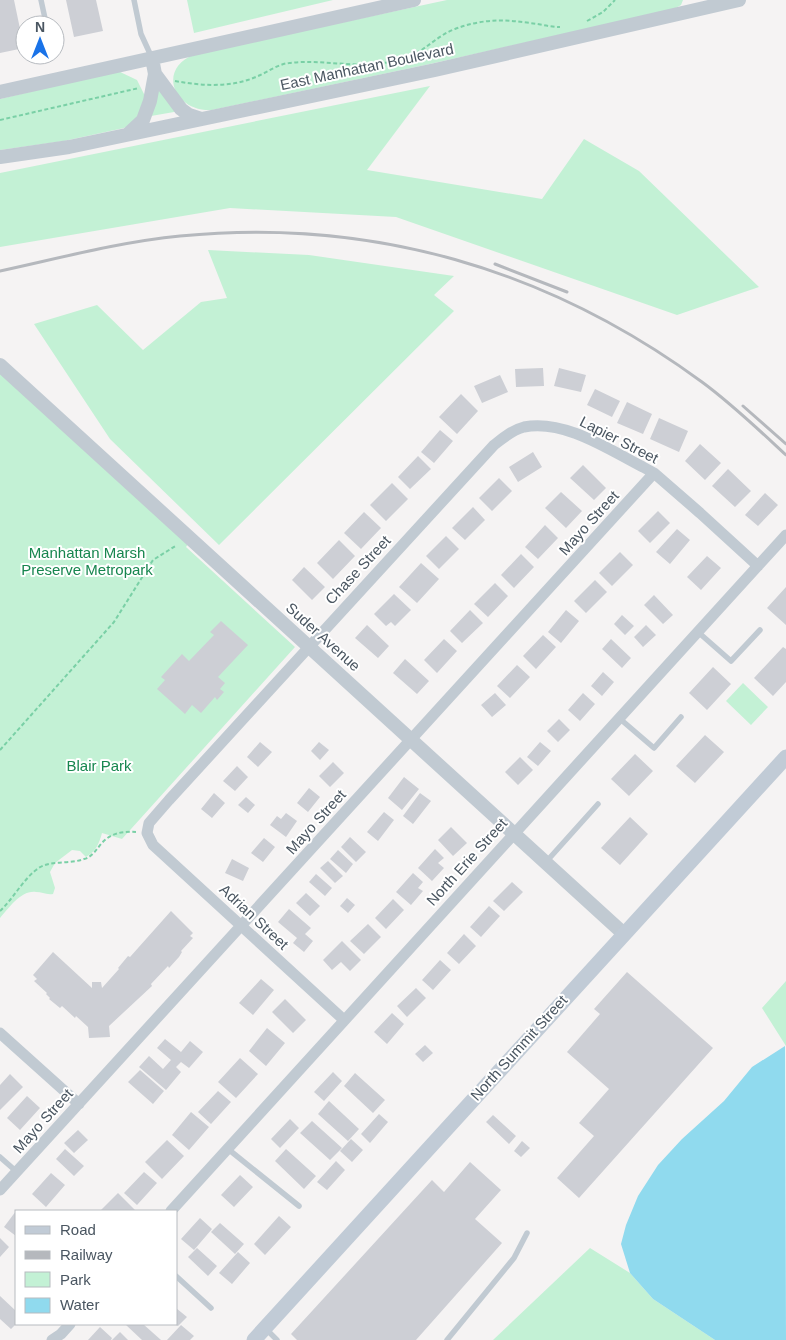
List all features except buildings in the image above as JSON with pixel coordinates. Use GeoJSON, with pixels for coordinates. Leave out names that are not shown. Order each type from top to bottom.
{"type":"FeatureCollection","features":[{"type":"Feature","properties":{"kind":"main road","name":"North Summit Street"},"geometry":{"type":"LineString","coordinates":[[254,1340],[786,757]]}},
{"type":"Feature","properties":{"kind":"street"},"geometry":{"type":"LineString","coordinates":[[0,92],[414,0]]}},
{"type":"Feature","properties":{"kind":"street","name":"East Manhattan Boulevard"},"geometry":{"type":"LineString","coordinates":[[0,157],[69,147],[435,70],[695,5],[739,0]]}},
{"type":"Feature","properties":{"kind":"street"},"geometry":{"type":"LineString","coordinates":[[152,58],[157,81],[189,116],[201,119]]}},
{"type":"Feature","properties":{"kind":"street"},"geometry":{"type":"LineString","coordinates":[[128,134],[143,120],[157,81]]}},
{"type":"Feature","properties":{"kind":"street","name":"Suder Avenue"},"geometry":{"type":"LineString","coordinates":[[0,365],[624,934]]}},
{"type":"Feature","properties":{"kind":"street","name":"Lapier Street"},"geometry":{"type":"LineString","coordinates":[[522,428],[548,426],[573,432],[654,474],[758,566]]}},
{"type":"Feature","properties":{"kind":"street","name":"Chase Street"},"geometry":{"type":"LineString","coordinates":[[147,833],[149,823],[169,800],[494,445],[505,435],[522,428]]}},
{"type":"Feature","properties":{"kind":"street","name":"Mayo Street"},"geometry":{"type":"LineString","coordinates":[[0,1190],[654,474]]}},
{"type":"Feature","properties":{"kind":"street","name":"North Erie Street"},"geometry":{"type":"LineString","coordinates":[[173,1210],[786,535]]}},
{"type":"Feature","properties":{"kind":"street","name":"Adrian Street"},"geometry":{"type":"LineString","coordinates":[[147,833],[153,845],[344,1020]]}},
{"type":"Feature","properties":{"kind":"street"},"geometry":{"type":"LineString","coordinates":[[0,1033],[79,1104]]}},
{"type":"Feature","properties":{"kind":"street"},"geometry":{"type":"LineString","coordinates":[[56,1338],[69,1325]]}},
{"type":"Feature","properties":{"kind":"lane"},"geometry":{"type":"LineString","coordinates":[[41,0],[44,15]]}},
{"type":"Feature","properties":{"kind":"lane"},"geometry":{"type":"LineString","coordinates":[[134,0],[142,34],[152,58]]}},
{"type":"Feature","properties":{"kind":"lane"},"geometry":{"type":"LineString","coordinates":[[698,632],[731,661],[760,630]]}},
{"type":"Feature","properties":{"kind":"lane"},"geometry":{"type":"LineString","coordinates":[[619,718],[654,748],[680,717]]}},
{"type":"Feature","properties":{"kind":"lane"},"geometry":{"type":"LineString","coordinates":[[546,862],[598,804]]}},
{"type":"Feature","properties":{"kind":"lane"},"geometry":{"type":"LineString","coordinates":[[228,1149],[299,1206]]}},
{"type":"Feature","properties":{"kind":"lane"},"geometry":{"type":"LineString","coordinates":[[0,1157],[17,1172]]}},
{"type":"Feature","properties":{"kind":"lane"},"geometry":{"type":"LineString","coordinates":[[447,1340],[514,1258],[527,1233]]}},
{"type":"Feature","properties":{"kind":"lane"},"geometry":{"type":"LineString","coordinates":[[178,1278],[210,1308]]}},
{"type":"Feature","properties":{"kind":"lane"},"geometry":{"type":"LineString","coordinates":[[265,1328],[277,1340]]}},
{"type":"Feature","properties":{"kind":"path"},"geometry":{"type":"LineString","coordinates":[[581,23],[593,19],[615,0]]}},
{"type":"Feature","properties":{"kind":"path"},"geometry":{"type":"LineString","coordinates":[[0,120],[157,81],[173,80],[207,85],[226,84],[246,81],[286,63],[302,62],[345,65],[384,63],[417,53],[445,33],[456,28],[488,20],[514,20],[564,28]]}},
{"type":"Feature","properties":{"kind":"path"},"geometry":{"type":"LineString","coordinates":[[0,750],[114,622],[153,560],[179,543]]}},
{"type":"Feature","properties":{"kind":"path"},"geometry":{"type":"LineString","coordinates":[[0,911],[34,871],[44,864],[84,859],[94,854],[103,841],[115,833],[127,831],[147,833]]}},
{"type":"Feature","properties":{"kind":"green space"},"geometry":{"type":"Polygon","coordinates":[[[187,0],[333,0],[194,33],[187,0]]]}},
{"type":"Feature","properties":{"kind":"green space"},"geometry":{"type":"Polygon","coordinates":[[[447,0],[683,0],[681,5],[674,9],[430,64],[212,110],[199,109],[188,104],[180,97],[175,88],[173,79],[176,69],[183,61],[195,54],[447,0]]]}},
{"type":"Feature","properties":{"kind":"green space"},"geometry":{"type":"Polygon","coordinates":[[[118,71],[137,80],[144,94],[144,106],[133,123],[124,128],[64,141],[0,150],[0,99],[118,71]]]}},
{"type":"Feature","properties":{"kind":"green space"},"geometry":{"type":"Polygon","coordinates":[[[430,86],[367,170],[542,199],[584,139],[639,171],[759,287],[677,315],[396,217],[230,208],[0,247],[0,173],[430,86]]]}},
{"type":"Feature","properties":{"kind":"green space"},"geometry":{"type":"Polygon","coordinates":[[[157,87],[176,111],[151,116],[157,87]]]}},
{"type":"Feature","properties":{"kind":"green space"},"geometry":{"type":"Polygon","coordinates":[[[208,250],[309,255],[454,276],[434,295],[454,311],[219,545],[110,439],[34,324],[97,305],[143,350],[201,302],[227,298],[208,250]]]}},
{"type":"Feature","properties":{"kind":"green space"},"geometry":{"type":"Polygon","coordinates":[[[0,365],[191,540],[186,547],[295,647],[122,839],[102,833],[97,847],[86,857],[80,851],[72,850],[55,863],[50,872],[55,888],[53,894],[31,892],[25,894],[16,900],[0,918],[0,365]]]}},
{"type":"Feature","properties":{"kind":"green space"},"geometry":{"type":"Polygon","coordinates":[[[743,683],[768,707],[751,725],[726,701],[743,683]]]}},
{"type":"Feature","properties":{"kind":"green space"},"geometry":{"type":"Polygon","coordinates":[[[786,981],[786,1046],[762,1008],[786,981]]]}},
{"type":"Feature","properties":{"kind":"green space"},"geometry":{"type":"Polygon","coordinates":[[[590,1248],[630,1273],[653,1299],[715,1340],[493,1340],[590,1248]]]}},
{"type":"Feature","properties":{"kind":"water"},"geometry":{"type":"Polygon","coordinates":[[[785,1046],[786,1340],[715,1340],[653,1299],[630,1273],[621,1244],[626,1225],[638,1196],[658,1165],[682,1139],[724,1101],[752,1067],[785,1046]]]}},
{"type":"Feature","properties":{"kind":"railway"},"geometry":{"type":"LineString","coordinates":[[0,271],[135,242],[180,236],[251,232],[320,235],[388,244],[455,259],[520,281],[582,309],[643,343],[713,390],[786,455]]}},
{"type":"Feature","properties":{"kind":"railway"},"geometry":{"type":"LineString","coordinates":[[495,264],[567,292]]}},
{"type":"Feature","properties":{"kind":"railway"},"geometry":{"type":"LineString","coordinates":[[743,406],[786,444]]}},
{"type":"Feature","properties":{"kind":"park label","name":"Manhattan Marsh Preserve Metropark"},"geometry":{"type":"Point","coordinates":[87,562]}},
{"type":"Feature","properties":{"kind":"park label","name":"Blair Park"},"geometry":{"type":"Point","coordinates":[99,766]}}]}
